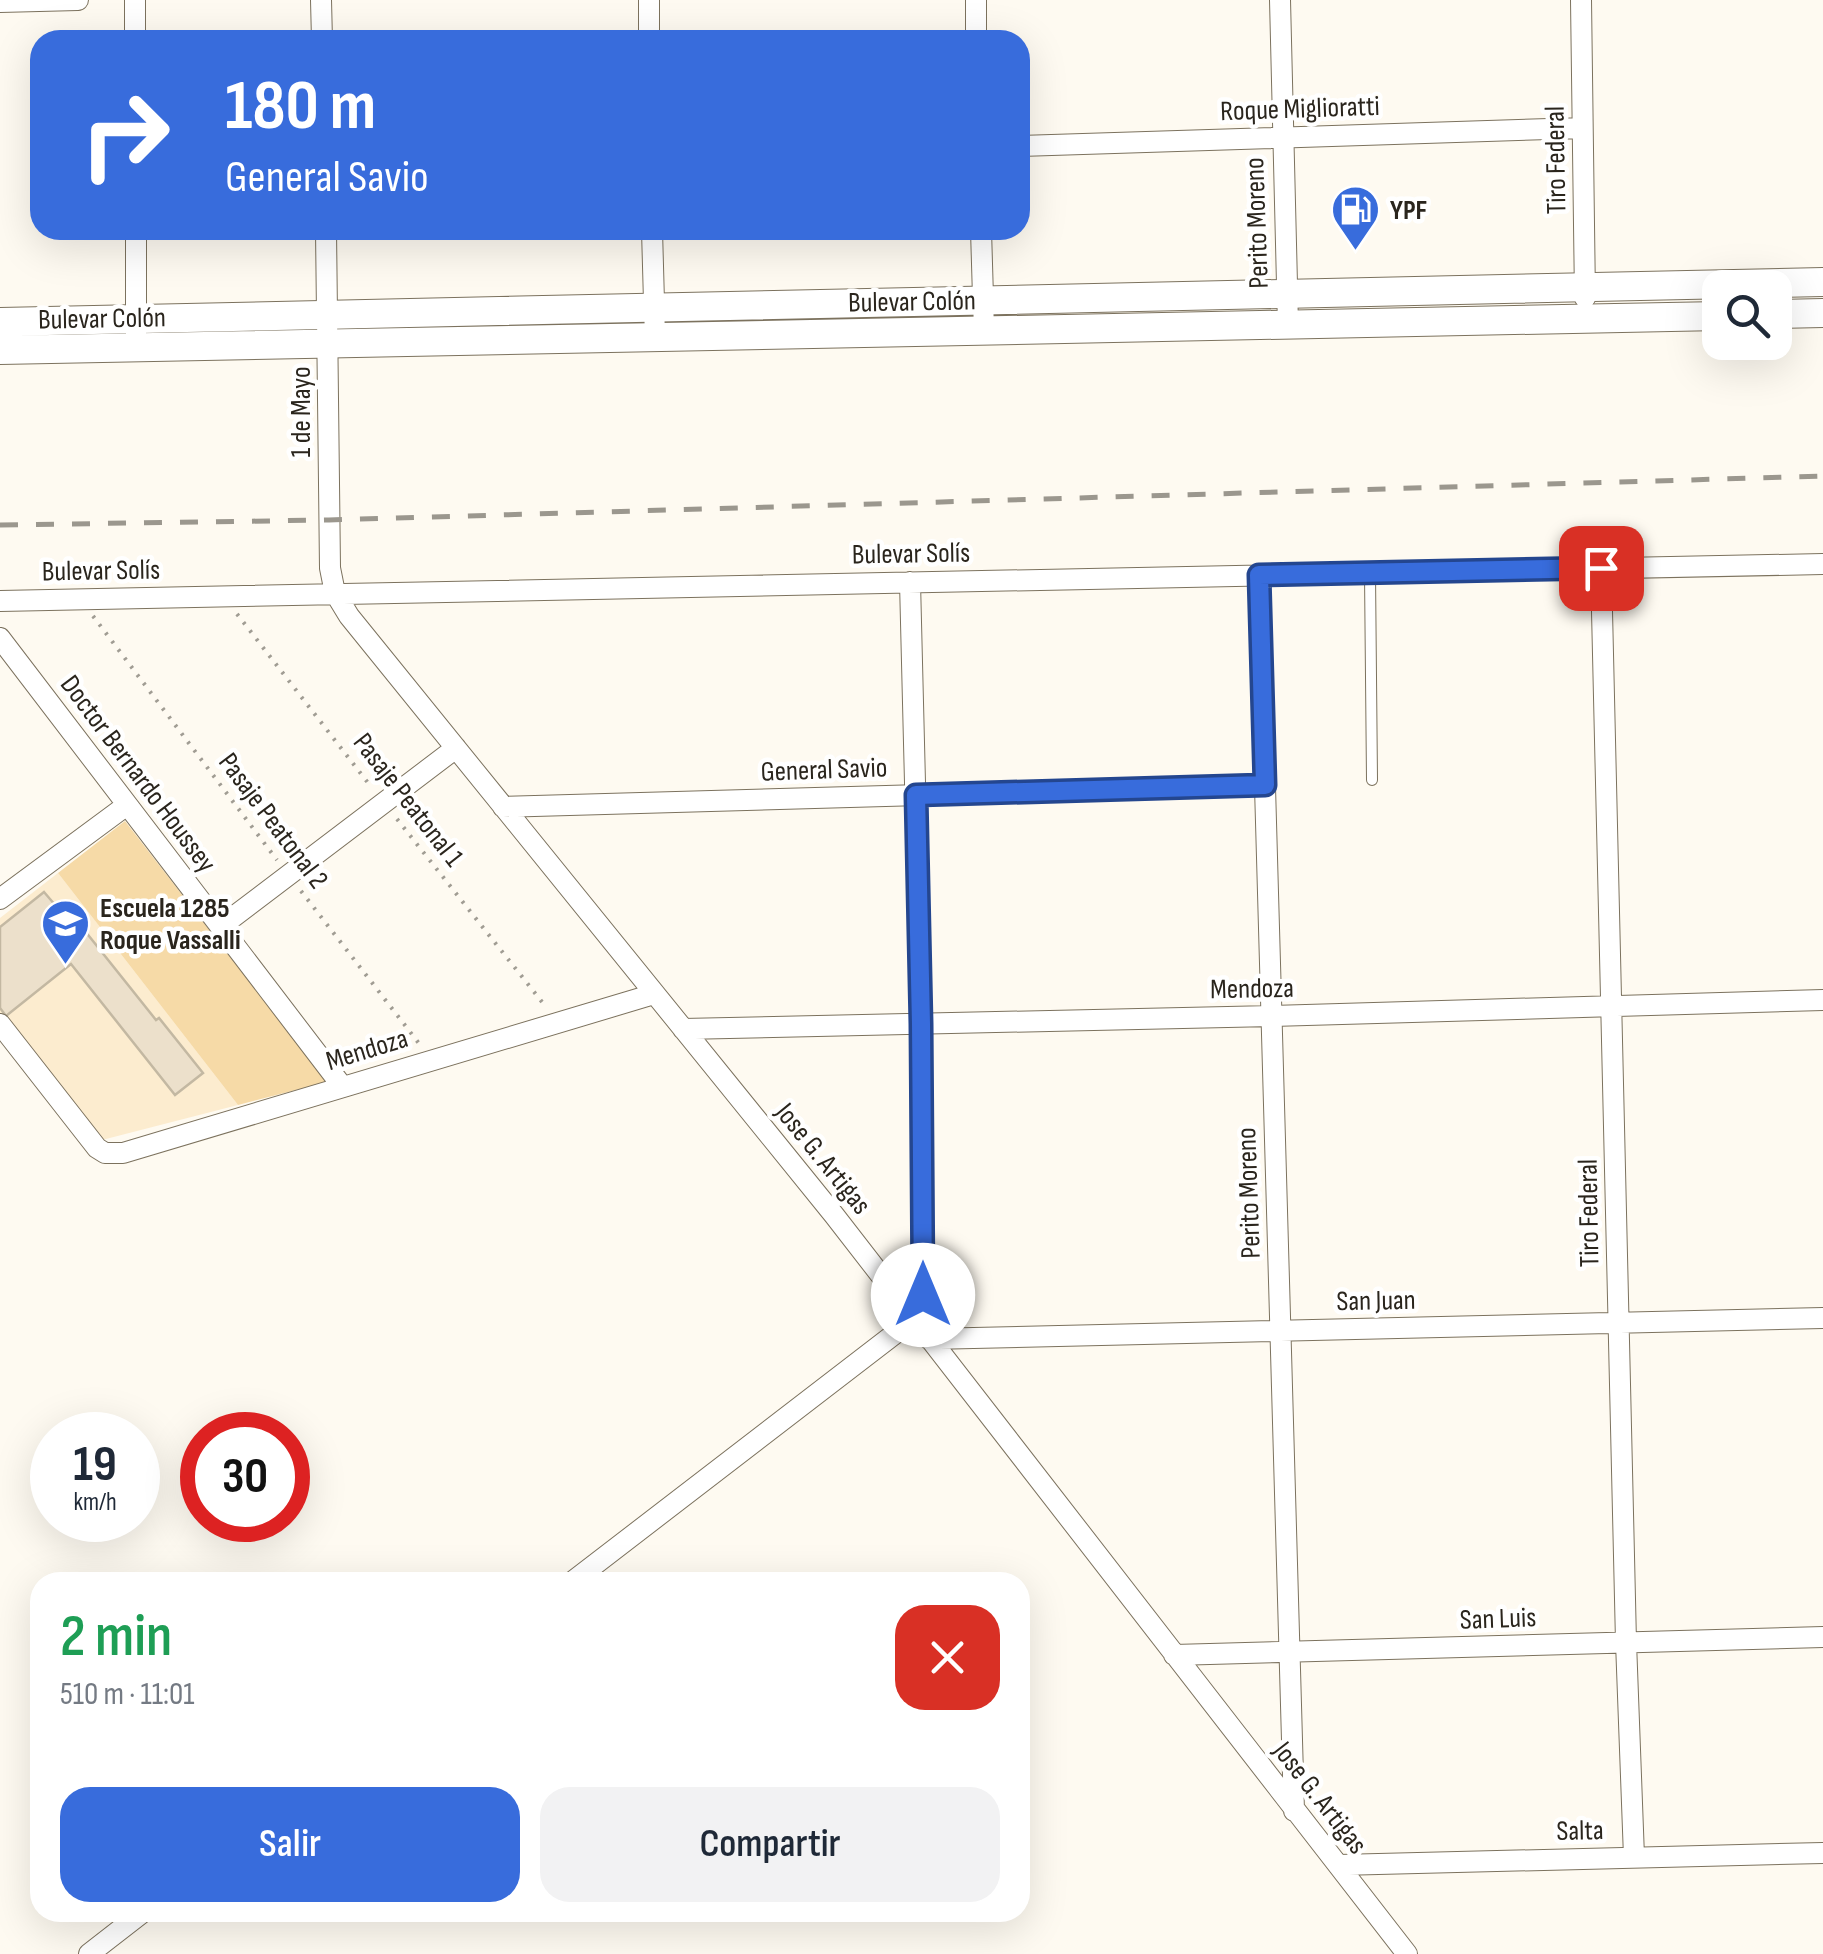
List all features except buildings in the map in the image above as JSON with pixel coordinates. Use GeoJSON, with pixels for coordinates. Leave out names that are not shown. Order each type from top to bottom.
{"type":"FeatureCollection","features":[{"type":"Feature","properties":{"kind":"main road","name":"Bulevar Colón"},"geometry":{"type":"LineString","coordinates":[[1792,283],[1823,282]]}},
{"type":"Feature","properties":{"kind":"main road","name":"Bulevar Colón"},"geometry":{"type":"LineString","coordinates":[[0,322],[1702,285]]}},
{"type":"Feature","properties":{"kind":"main road"},"geometry":{"type":"LineString","coordinates":[[1792,314],[1823,313]]}},
{"type":"Feature","properties":{"kind":"main road","name":"Bulevar Colón"},"geometry":{"type":"LineString","coordinates":[[0,350],[1702,316]]}},
{"type":"Feature","properties":{"kind":"street"},"geometry":{"type":"LineString","coordinates":[[0,2],[78,0]]}},
{"type":"Feature","properties":{"kind":"street"},"geometry":{"type":"LineString","coordinates":[[135,0],[135,30]]}},
{"type":"Feature","properties":{"kind":"street"},"geometry":{"type":"LineString","coordinates":[[321,0],[322,30]]}},
{"type":"Feature","properties":{"kind":"street"},"geometry":{"type":"LineString","coordinates":[[649,0],[649,30]]}},
{"type":"Feature","properties":{"kind":"street"},"geometry":{"type":"LineString","coordinates":[[976,0],[976,30]]}},
{"type":"Feature","properties":{"kind":"street","name":"Perito Moreno"},"geometry":{"type":"LineString","coordinates":[[1280,0],[1288,325]]}},
{"type":"Feature","properties":{"kind":"street","name":"Tiro Federal"},"geometry":{"type":"LineString","coordinates":[[1581,0],[1585,319]]}},
{"type":"Feature","properties":{"kind":"street","name":"Roque Miglioratti"},"geometry":{"type":"LineString","coordinates":[[1030,146],[1582,128]]}},
{"type":"Feature","properties":{"kind":"street"},"geometry":{"type":"LineString","coordinates":[[136,240],[136,348]]}},
{"type":"Feature","properties":{"kind":"street","name":"1 de Mayo"},"geometry":{"type":"LineString","coordinates":[[326,240],[330,568],[335,594]]}},
{"type":"Feature","properties":{"kind":"street"},"geometry":{"type":"LineString","coordinates":[[652,240],[655,338]]}},
{"type":"Feature","properties":{"kind":"street"},"geometry":{"type":"LineString","coordinates":[[981,240],[984,331]]}},
{"type":"Feature","properties":{"kind":"street","name":"Bulevar Solís"},"geometry":{"type":"LineString","coordinates":[[0,601],[1823,564]]}},
{"type":"Feature","properties":{"kind":"street","name":"Tiro Federal"},"geometry":{"type":"LineString","coordinates":[[1601,568],[1634,1857]]}},
{"type":"Feature","properties":{"kind":"street","name":"Perito Moreno"},"geometry":{"type":"LineString","coordinates":[[1259,575],[1294,1810]]}},
{"type":"Feature","properties":{"kind":"street"},"geometry":{"type":"LineString","coordinates":[[585,1572],[914,1319],[923,1295],[910,582]]}},
{"type":"Feature","properties":{"kind":"street","name":"Jose G. Artigas"},"geometry":{"type":"LineString","coordinates":[[335,594],[834,1216],[1407,1954]]}},
{"type":"Feature","properties":{"kind":"street","name":"Doctor Bernardo Houssey"},"geometry":{"type":"LineString","coordinates":[[0,638],[342,1086]]}},
{"type":"Feature","properties":{"kind":"street"},"geometry":{"type":"LineString","coordinates":[[220,926],[456,748]]}},
{"type":"Feature","properties":{"kind":"street","name":"General Savio"},"geometry":{"type":"LineString","coordinates":[[503,807],[1265,785]]}},
{"type":"Feature","properties":{"kind":"street"},"geometry":{"type":"LineString","coordinates":[[0,899],[128,805]]}},
{"type":"Feature","properties":{"kind":"street","name":"Mendoza"},"geometry":{"type":"LineString","coordinates":[[0,1024],[97,1148],[105,1153],[123,1153],[654,994]]}},
{"type":"Feature","properties":{"kind":"street","name":"Mendoza"},"geometry":{"type":"LineString","coordinates":[[683,1029],[1823,1000]]}},
{"type":"Feature","properties":{"kind":"street","name":"San Juan"},"geometry":{"type":"LineString","coordinates":[[930,1339],[1823,1318]]}},
{"type":"Feature","properties":{"kind":"street","name":"San Luis"},"geometry":{"type":"LineString","coordinates":[[1174,1655],[1823,1636]]}},
{"type":"Feature","properties":{"kind":"street","name":"Salta"},"geometry":{"type":"LineString","coordinates":[[1338,1865],[1823,1854]]}},
{"type":"Feature","properties":{"kind":"street"},"geometry":{"type":"LineString","coordinates":[[89,1954],[130,1922]]}},
{"type":"Feature","properties":{"kind":"lane"},"geometry":{"type":"LineString","coordinates":[[1397,292],[1397,322]]}},
{"type":"Feature","properties":{"kind":"lane"},"geometry":{"type":"LineString","coordinates":[[1370,573],[1372,780]]}},
{"type":"Feature","properties":{"kind":"path","name":"Pasaje Peatonal 1"},"geometry":{"type":"LineString","coordinates":[[237,614],[549,1011]]}},
{"type":"Feature","properties":{"kind":"path","name":"Pasaje Peatonal 2"},"geometry":{"type":"LineString","coordinates":[[93,616],[423,1049]]}},
{"type":"Feature","properties":{"kind":"shaded area"},"geometry":{"type":"Polygon","coordinates":[[[125,821],[327,1082],[238,1105],[58,873],[125,821]]]}},
{"type":"Feature","properties":{"kind":"shaded area","name":"Escuela 1285 Roque Vassalli"},"geometry":{"type":"Polygon","coordinates":[[[58,873],[238,1105],[102,1140],[0,1013],[0,918],[58,873]]]}},
{"type":"Feature","properties":{"kind":"railway"},"geometry":{"type":"LineString","coordinates":[[0,525],[329,520],[1823,476]]}},
{"type":"Feature","properties":{"kind":"place","name":"YPF"},"geometry":{"type":"Point","coordinates":[1355,252]}},
{"type":"Feature","properties":{"kind":"place","name":"Escuela 1285 Roque Vassalli"},"geometry":{"type":"Point","coordinates":[65,966]}},
{"type":"Feature","properties":{"kind":"route"},"geometry":{"type":"LineString","coordinates":[[923,1295],[916,795],[1265,785],[1259,575],[1601,568]]}}]}
